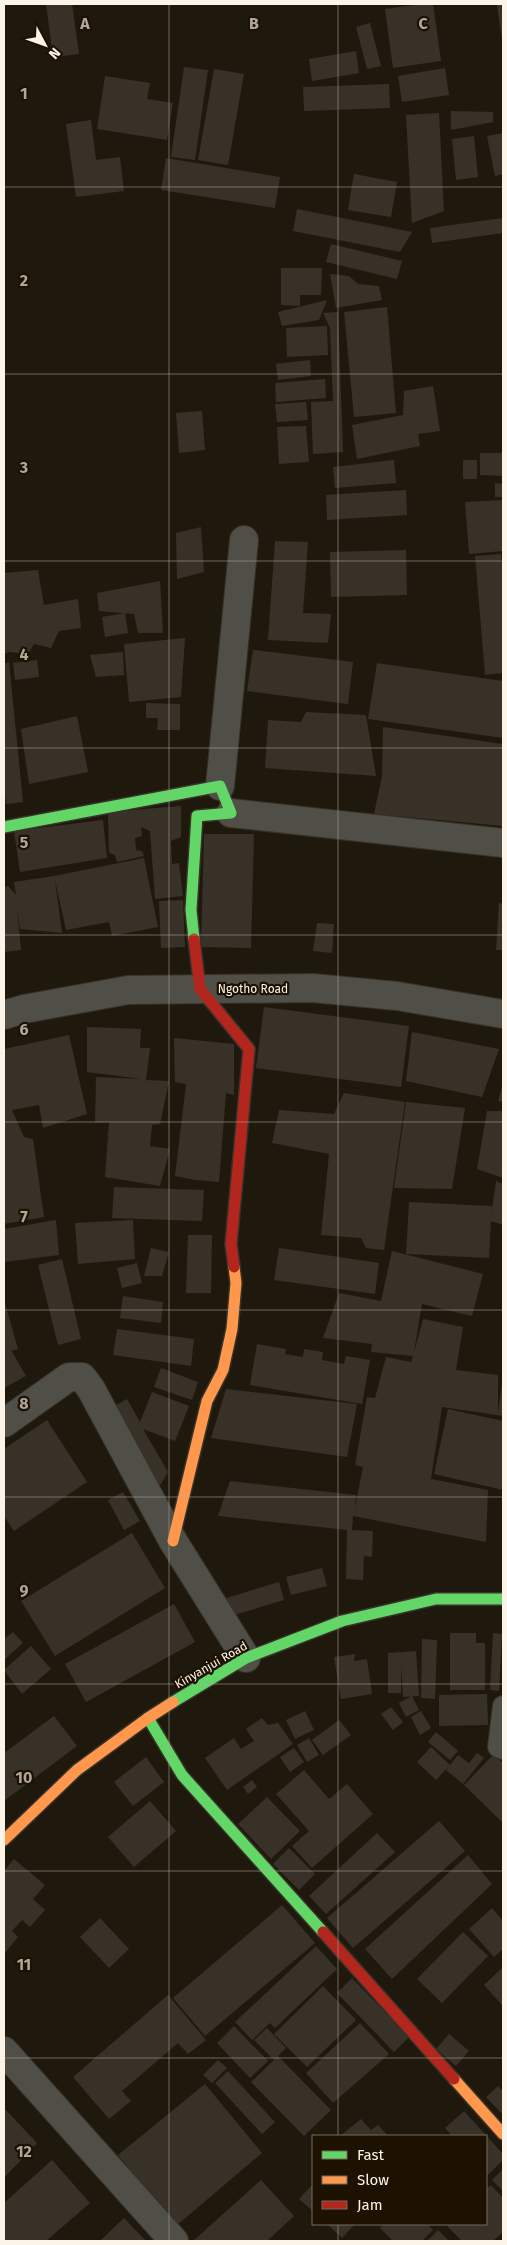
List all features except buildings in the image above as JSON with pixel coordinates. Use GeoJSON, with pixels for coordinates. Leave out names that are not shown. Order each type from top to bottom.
{"type":"FeatureCollection","features":[{"type":"Feature","properties":{"kind":"street"},"geometry":{"type":"LineString","coordinates":[[231,813],[220,786],[244,540]]}},
{"type":"Feature","properties":{"kind":"street"},"geometry":{"type":"LineString","coordinates":[[4,827],[220,786]]}},
{"type":"Feature","properties":{"kind":"street"},"geometry":{"type":"LineString","coordinates":[[173,1541],[207,1401],[222,1370],[232,1329],[236,1284],[232,1237],[249,1049],[200,989],[191,910],[197,816],[231,813],[503,843]]}},
{"type":"Feature","properties":{"kind":"street","name":"Ngotho Road"},"geometry":{"type":"LineString","coordinates":[[4,1015],[24,1009],[128,990],[313,988],[397,996],[503,1014]]}},
{"type":"Feature","properties":{"kind":"street"},"geometry":{"type":"LineString","coordinates":[[4,1423],[69,1377],[82,1377],[91,1389],[173,1541],[246,1658]]}},
{"type":"Feature","properties":{"kind":"street","name":"Kinyanjui Road"},"geometry":{"type":"LineString","coordinates":[[8,1827],[77,1770],[148,1718],[246,1658],[342,1621],[436,1599],[503,1599]]}},
{"type":"Feature","properties":{"kind":"street"},"geometry":{"type":"LineString","coordinates":[[148,1718],[182,1775],[503,2134]]}},
{"type":"Feature","properties":{"kind":"street"},"geometry":{"type":"LineString","coordinates":[[4,2051],[174,2241]]}},
{"type":"Feature","properties":{"kind":"lane"},"geometry":{"type":"LineString","coordinates":[[503,1706],[498,1747],[503,1749]]}},
{"type":"Feature","properties":{"kind":"traffic: fast"},"geometry":{"type":"LineString","coordinates":[[4,827],[220,786],[231,813],[197,816],[191,910],[194,939]]}},
{"type":"Feature","properties":{"kind":"traffic: fast"},"geometry":{"type":"LineString","coordinates":[[173,1702],[246,1658],[342,1621],[436,1599],[503,1599]]}},
{"type":"Feature","properties":{"kind":"traffic: fast"},"geometry":{"type":"LineString","coordinates":[[148,1718],[182,1775],[323,1932]]}},
{"type":"Feature","properties":{"kind":"traffic: slow"},"geometry":{"type":"LineString","coordinates":[[173,1541],[207,1401],[223,1370],[232,1329],[236,1283],[234,1267]]}},
{"type":"Feature","properties":{"kind":"traffic: slow"},"geometry":{"type":"LineString","coordinates":[[4,1840],[77,1770],[173,1702]]}},
{"type":"Feature","properties":{"kind":"traffic: slow"},"geometry":{"type":"LineString","coordinates":[[454,2079],[503,2134]]}},
{"type":"Feature","properties":{"kind":"traffic: jam"},"geometry":{"type":"LineString","coordinates":[[194,939],[200,989],[249,1049],[231,1244],[234,1267]]}},
{"type":"Feature","properties":{"kind":"traffic: jam"},"geometry":{"type":"LineString","coordinates":[[323,1932],[454,2079]]}}]}
